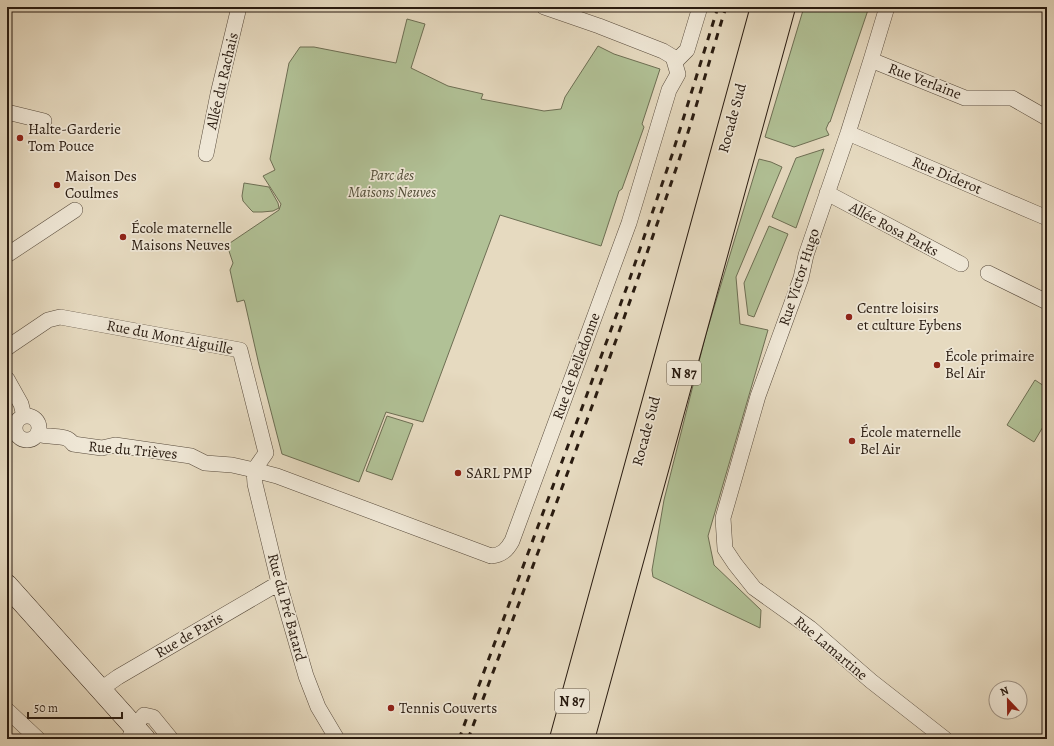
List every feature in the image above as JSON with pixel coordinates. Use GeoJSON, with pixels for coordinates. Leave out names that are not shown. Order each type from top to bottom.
{"type":"FeatureCollection","features":[{"type":"Feature","properties":{"kind":"highway","name":"Rocade Sud"},"geometry":{"type":"LineString","coordinates":[[561,739],[762,7]]}},
{"type":"Feature","properties":{"kind":"highway","name":"Rocade Sud"},"geometry":{"type":"LineString","coordinates":[[584,739],[784,7]]}},
{"type":"Feature","properties":{"kind":"highway"},"geometry":{"type":"LineString","coordinates":[[547,739],[562,695],[582,663]]}},
{"type":"Feature","properties":{"kind":"main road"},"geometry":{"type":"LineString","coordinates":[[7,585],[101,689],[136,735]]}},
{"type":"Feature","properties":{"kind":"street","name":"Allée du Rachais"},"geometry":{"type":"LineString","coordinates":[[206,154],[218,94],[239,7]]}},
{"type":"Feature","properties":{"kind":"street"},"geometry":{"type":"LineString","coordinates":[[544,7],[664,51],[673,57],[675,62],[688,50],[700,7]]}},
{"type":"Feature","properties":{"kind":"street","name":"Rue Victor Hugo"},"geometry":{"type":"LineString","coordinates":[[725,549],[723,518],[758,396],[801,278],[806,255],[848,133],[887,7]]}},
{"type":"Feature","properties":{"kind":"street","name":"Rue Verlaine"},"geometry":{"type":"LineString","coordinates":[[871,60],[965,98],[1012,98],[1047,118]]}},
{"type":"Feature","properties":{"kind":"street","name":"Rue de Belledonne"},"geometry":{"type":"LineString","coordinates":[[254,470],[285,479],[491,556],[500,554],[508,548],[512,541],[628,223],[669,90],[678,74],[675,62]]}},
{"type":"Feature","properties":{"kind":"street"},"geometry":{"type":"LineString","coordinates":[[7,112],[44,121]]}},
{"type":"Feature","properties":{"kind":"street","name":"Rue Diderot"},"geometry":{"type":"LineString","coordinates":[[848,133],[1047,218]]}},
{"type":"Feature","properties":{"kind":"street","name":"Allée Rosa Parks"},"geometry":{"type":"LineString","coordinates":[[827,193],[961,264]]}},
{"type":"Feature","properties":{"kind":"street"},"geometry":{"type":"LineString","coordinates":[[7,255],[75,210]]}},
{"type":"Feature","properties":{"kind":"street"},"geometry":{"type":"LineString","coordinates":[[988,273],[1047,302]]}},
{"type":"Feature","properties":{"kind":"street","name":"Rue du Mont Aiguille"},"geometry":{"type":"LineString","coordinates":[[7,348],[48,320],[60,317],[240,350],[266,453],[254,470]]}},
{"type":"Feature","properties":{"kind":"street"},"geometry":{"type":"LineString","coordinates":[[7,379],[21,404],[24,416],[31,416],[37,421],[39,427],[37,434]]}},
{"type":"Feature","properties":{"kind":"street","name":"Rue du Trièves"},"geometry":{"type":"LineString","coordinates":[[24,416],[16,423],[12,439],[27,439],[35,437],[37,434],[60,436],[74,444],[102,448],[115,445],[191,456],[205,463],[232,465],[254,470]]}},
{"type":"Feature","properties":{"kind":"street","name":"Rue du Pré Batard"},"geometry":{"type":"LineString","coordinates":[[254,470],[255,484],[279,583],[306,676],[318,707],[337,739]]}},
{"type":"Feature","properties":{"kind":"street","name":"Rue Lamartine"},"geometry":{"type":"LineString","coordinates":[[725,549],[754,588],[810,628],[871,681],[945,739]]}},
{"type":"Feature","properties":{"kind":"street","name":"Rue de Paris"},"geometry":{"type":"LineString","coordinates":[[101,689],[118,677],[279,583]]}},
{"type":"Feature","properties":{"kind":"street"},"geometry":{"type":"LineString","coordinates":[[7,710],[38,739]]}},
{"type":"Feature","properties":{"kind":"street"},"geometry":{"type":"LineString","coordinates":[[136,735],[144,715],[153,717],[171,739]]}},
{"type":"Feature","properties":{"kind":"green space"},"geometry":{"type":"Polygon","coordinates":[[[804,7],[869,7],[830,122],[826,129],[829,135],[794,147],[765,137],[804,7]]]}},
{"type":"Feature","properties":{"kind":"green space","name":"Parc des Maisons Neuves"},"geometry":{"type":"Polygon","coordinates":[[[407,19],[425,24],[411,68],[448,86],[483,94],[481,99],[544,111],[561,109],[565,97],[598,46],[614,54],[660,69],[642,124],[644,127],[622,189],[619,191],[601,246],[500,215],[423,422],[386,412],[359,482],[282,454],[245,303],[244,300],[237,302],[230,270],[233,263],[227,245],[279,210],[281,204],[263,176],[275,170],[270,159],[289,63],[300,47],[314,47],[396,63],[407,19]]]}},
{"type":"Feature","properties":{"kind":"green space"},"geometry":{"type":"Polygon","coordinates":[[[824,149],[796,228],[772,217],[796,158],[824,149]]]}},
{"type":"Feature","properties":{"kind":"green space"},"geometry":{"type":"Polygon","coordinates":[[[759,159],[782,167],[736,277],[740,324],[768,330],[708,536],[714,565],[761,610],[760,628],[653,577],[652,570],[664,500],[706,334],[759,159]]]}},
{"type":"Feature","properties":{"kind":"green space"},"geometry":{"type":"Polygon","coordinates":[[[244,183],[269,187],[278,203],[279,208],[273,211],[253,212],[243,201],[242,196],[244,183]]]}},
{"type":"Feature","properties":{"kind":"green space"},"geometry":{"type":"Polygon","coordinates":[[[769,226],[788,234],[754,317],[748,315],[744,283],[769,226]]]}},
{"type":"Feature","properties":{"kind":"green space"},"geometry":{"type":"Polygon","coordinates":[[[1035,380],[1047,388],[1047,420],[1034,442],[1007,425],[1035,380]]]}},
{"type":"Feature","properties":{"kind":"green space"},"geometry":{"type":"Polygon","coordinates":[[[387,416],[413,424],[392,480],[366,471],[387,416]]]}},
{"type":"Feature","properties":{"kind":"railway"},"geometry":{"type":"LineString","coordinates":[[459,739],[628,284],[672,155],[718,7]]}},
{"type":"Feature","properties":{"kind":"railway"},"geometry":{"type":"LineString","coordinates":[[468,739],[576,451],[654,233],[679,160],[726,7]]}},
{"type":"Feature","properties":{"kind":"place","name":"Halte-Garderie Tom Pouce"},"geometry":{"type":"Point","coordinates":[20,138]}},
{"type":"Feature","properties":{"kind":"place","name":"Maison Des Coulmes"},"geometry":{"type":"Point","coordinates":[57,185]}},
{"type":"Feature","properties":{"kind":"place","name":"École maternelle Maisons Neuves"},"geometry":{"type":"Point","coordinates":[123,237]}},
{"type":"Feature","properties":{"kind":"place","name":"Centre loisirs et culture Eybens"},"geometry":{"type":"Point","coordinates":[849,317]}},
{"type":"Feature","properties":{"kind":"place","name":"École primaire Bel Air"},"geometry":{"type":"Point","coordinates":[937,365]}},
{"type":"Feature","properties":{"kind":"place","name":"École maternelle Bel Air"},"geometry":{"type":"Point","coordinates":[852,441]}},
{"type":"Feature","properties":{"kind":"place","name":"SARL PMP"},"geometry":{"type":"Point","coordinates":[458,473]}},
{"type":"Feature","properties":{"kind":"place","name":"Tennis Couverts"},"geometry":{"type":"Point","coordinates":[391,708]}}]}
